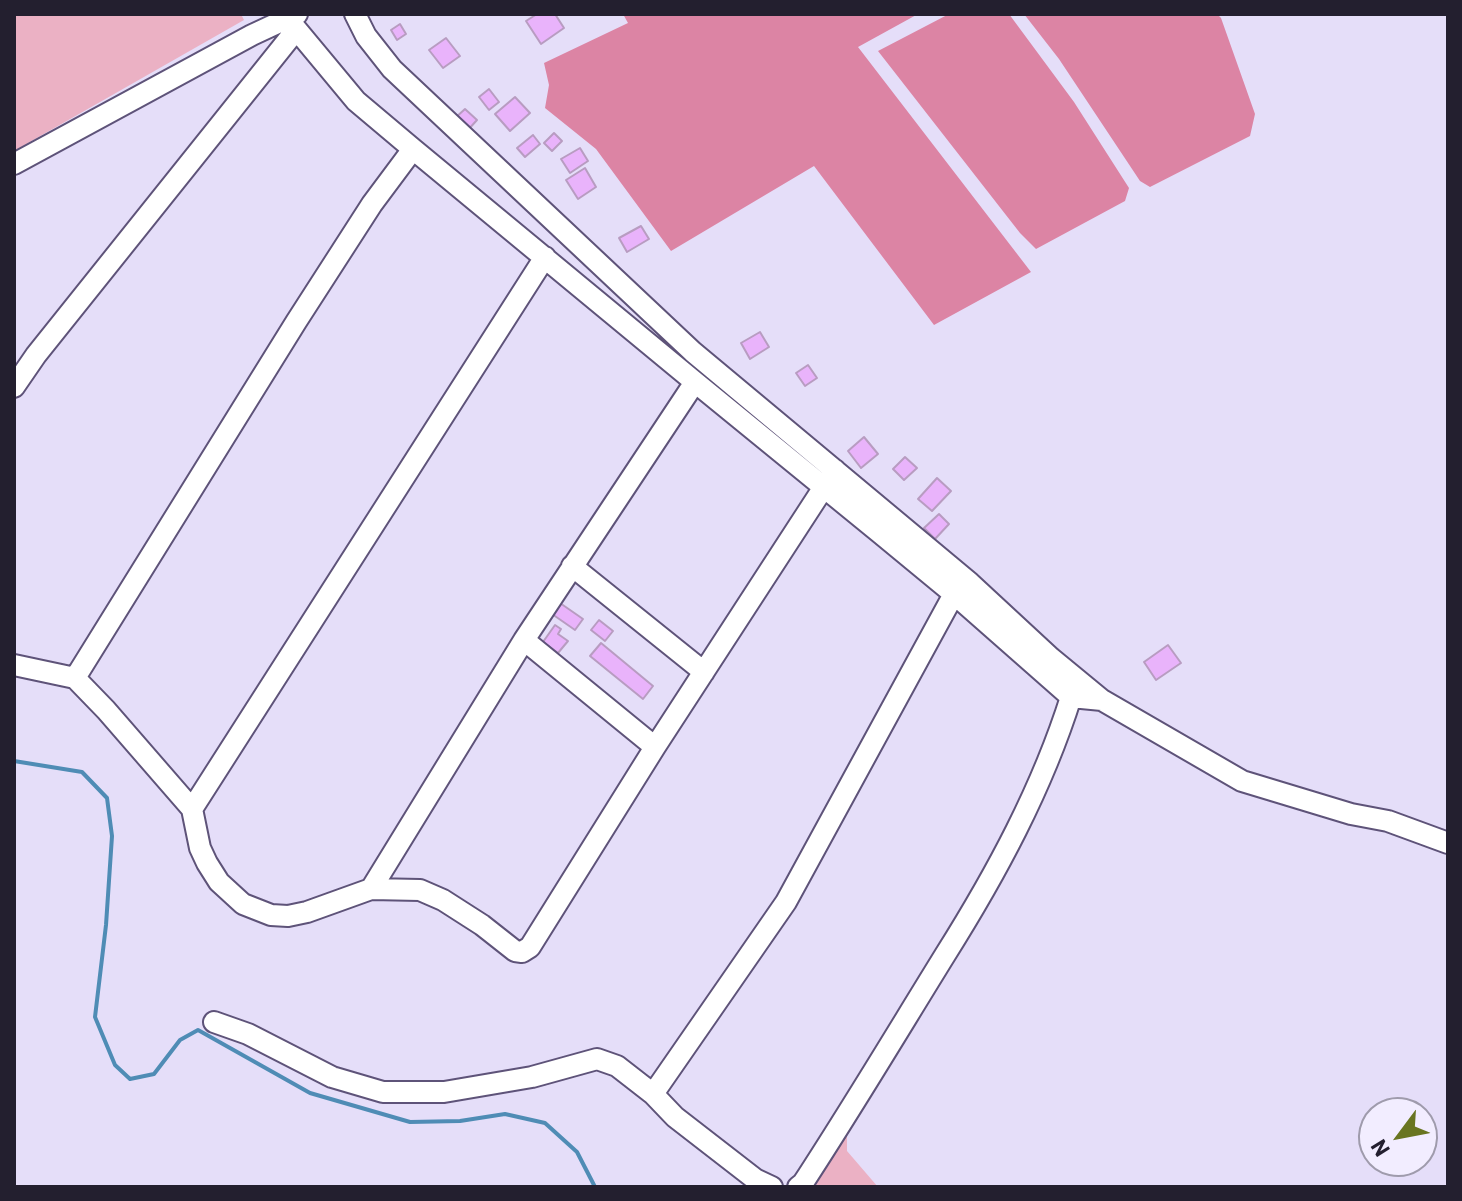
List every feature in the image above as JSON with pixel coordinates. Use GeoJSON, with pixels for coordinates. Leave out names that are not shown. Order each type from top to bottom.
{"type":"FeatureCollection","features":[{"type":"Feature","properties":{"kind":"street"},"geometry":{"type":"LineString","coordinates":[[355,14],[366,36],[392,69],[442,118],[954,594],[1071,697],[1102,700]]}},
{"type":"Feature","properties":{"kind":"street"},"geometry":{"type":"LineString","coordinates":[[293,21],[356,101],[413,149],[695,382],[970,583],[1102,700],[1242,781],[1351,814],[1388,821],[1448,843]]}},
{"type":"Feature","properties":{"kind":"street"},"geometry":{"type":"LineString","coordinates":[[14,164],[293,21]]}},
{"type":"Feature","properties":{"kind":"street"},"geometry":{"type":"LineString","coordinates":[[14,387],[293,21]]}},
{"type":"Feature","properties":{"kind":"street"},"geometry":{"type":"LineString","coordinates":[[75,678],[296,322],[372,204],[413,149]]}},
{"type":"Feature","properties":{"kind":"street"},"geometry":{"type":"LineString","coordinates":[[192,809],[545,257]]}},
{"type":"Feature","properties":{"kind":"street"},"geometry":{"type":"LineString","coordinates":[[371,889],[524,640],[695,382]]}},
{"type":"Feature","properties":{"kind":"street"},"geometry":{"type":"LineString","coordinates":[[14,665],[75,678],[106,710],[192,809],[200,848],[207,863],[219,882],[243,904],[271,915],[288,916],[371,889],[420,890],[443,900],[482,925],[515,951],[526,951],[830,478]]}},
{"type":"Feature","properties":{"kind":"street"},"geometry":{"type":"LineString","coordinates":[[572,566],[704,672]]}},
{"type":"Feature","properties":{"kind":"street"},"geometry":{"type":"LineString","coordinates":[[653,1094],[786,902],[954,594]]}},
{"type":"Feature","properties":{"kind":"street"},"geometry":{"type":"LineString","coordinates":[[524,640],[655,747]]}},
{"type":"Feature","properties":{"kind":"street"},"geometry":{"type":"LineString","coordinates":[[798,1187],[862,1092],[971,913],[1029,804],[1056,743],[1071,697]]}},
{"type":"Feature","properties":{"kind":"street"},"geometry":{"type":"LineString","coordinates":[[214,1022],[248,1034],[332,1077],[383,1092],[444,1092],[532,1077],[597,1059],[617,1066],[721,1153],[755,1179],[772,1187]]}},
{"type":"Feature","properties":{"kind":"shaded area"},"geometry":{"type":"Polygon","coordinates":[[[14,14],[241,14],[244,20],[14,151],[14,14]]]}},
{"type":"Feature","properties":{"kind":"shaded area"},"geometry":{"type":"Polygon","coordinates":[[[623,14],[918,14],[858,47],[1031,272],[934,325],[814,166],[671,251],[596,149],[545,108],[549,85],[544,63],[628,23],[623,14]]]}},
{"type":"Feature","properties":{"kind":"shaded area"},"geometry":{"type":"Polygon","coordinates":[[[949,14],[1009,14],[1074,102],[1129,188],[1125,201],[1036,249],[1020,233],[878,51],[949,14]]]}},
{"type":"Feature","properties":{"kind":"shaded area"},"geometry":{"type":"Polygon","coordinates":[[[1024,14],[1217,14],[1255,114],[1250,136],[1150,187],[1140,181],[1059,59],[1024,14]]]}},
{"type":"Feature","properties":{"kind":"shaded area"},"geometry":{"type":"Polygon","coordinates":[[[847,1120],[847,1151],[878,1187],[802,1187],[847,1120]]]}},
{"type":"Feature","properties":{"kind":"building"},"geometry":{"type":"Polygon","coordinates":[[[537,14],[555,14],[564,28],[541,44],[526,21],[537,14]]]}},
{"type":"Feature","properties":{"kind":"building"},"geometry":{"type":"Polygon","coordinates":[[[400,24],[406,34],[397,40],[391,30],[400,24]]]}},
{"type":"Feature","properties":{"kind":"building"},"geometry":{"type":"Polygon","coordinates":[[[446,38],[460,56],[443,68],[429,50],[446,38]]]}},
{"type":"Feature","properties":{"kind":"building"},"geometry":{"type":"Polygon","coordinates":[[[489,89],[499,102],[489,110],[479,97],[489,89]]]}},
{"type":"Feature","properties":{"kind":"building"},"geometry":{"type":"Polygon","coordinates":[[[515,97],[530,113],[510,131],[495,114],[515,97]]]}},
{"type":"Feature","properties":{"kind":"building"},"geometry":{"type":"Polygon","coordinates":[[[465,109],[477,120],[467,131],[454,119],[465,109]]]}},
{"type":"Feature","properties":{"kind":"building"},"geometry":{"type":"Polygon","coordinates":[[[554,133],[562,141],[552,151],[544,143],[554,133]]]}},
{"type":"Feature","properties":{"kind":"building"},"geometry":{"type":"Polygon","coordinates":[[[533,135],[540,144],[525,157],[517,148],[533,135]]]}},
{"type":"Feature","properties":{"kind":"building"},"geometry":{"type":"Polygon","coordinates":[[[580,148],[588,161],[570,173],[561,159],[580,148]]]}},
{"type":"Feature","properties":{"kind":"building"},"geometry":{"type":"Polygon","coordinates":[[[585,168],[596,187],[578,199],[566,180],[585,168]]]}},
{"type":"Feature","properties":{"kind":"building"},"geometry":{"type":"Polygon","coordinates":[[[641,226],[649,239],[627,252],[619,238],[641,226]]]}},
{"type":"Feature","properties":{"kind":"building"},"geometry":{"type":"Polygon","coordinates":[[[760,332],[769,347],[750,359],[741,343],[760,332]]]}},
{"type":"Feature","properties":{"kind":"building"},"geometry":{"type":"Polygon","coordinates":[[[808,365],[817,378],[805,386],[796,373],[808,365]]]}},
{"type":"Feature","properties":{"kind":"building"},"geometry":{"type":"Polygon","coordinates":[[[864,437],[878,454],[861,468],[848,451],[864,437]]]}},
{"type":"Feature","properties":{"kind":"building"},"geometry":{"type":"Polygon","coordinates":[[[905,457],[917,468],[904,480],[893,469],[905,457]]]}},
{"type":"Feature","properties":{"kind":"building"},"geometry":{"type":"Polygon","coordinates":[[[937,478],[951,491],[932,511],[918,499],[937,478]]]}},
{"type":"Feature","properties":{"kind":"building"},"geometry":{"type":"Polygon","coordinates":[[[939,514],[949,524],[935,539],[924,528],[939,514]]]}},
{"type":"Feature","properties":{"kind":"building"},"geometry":{"type":"Polygon","coordinates":[[[560,603],[583,619],[575,630],[552,614],[560,603]]]}},
{"type":"Feature","properties":{"kind":"building"},"geometry":{"type":"Polygon","coordinates":[[[599,620],[613,631],[605,641],[591,630],[599,620]]]}},
{"type":"Feature","properties":{"kind":"building"},"geometry":{"type":"Polygon","coordinates":[[[555,625],[561,629],[558,634],[568,641],[558,653],[543,642],[555,625]]]}},
{"type":"Feature","properties":{"kind":"building"},"geometry":{"type":"Polygon","coordinates":[[[601,643],[653,686],[643,699],[590,656],[601,643]]]}},
{"type":"Feature","properties":{"kind":"building"},"geometry":{"type":"Polygon","coordinates":[[[1168,645],[1181,663],[1156,680],[1144,662],[1168,645]]]}},
{"type":"Feature","properties":{"kind":"waterway"},"geometry":{"type":"LineString","coordinates":[[14,761],[82,772],[107,798],[112,836],[95,1017],[115,1065],[130,1079],[154,1074],[180,1040],[198,1030],[310,1093],[410,1122],[460,1121],[505,1114],[545,1123],[577,1152],[595,1187]]}}]}
